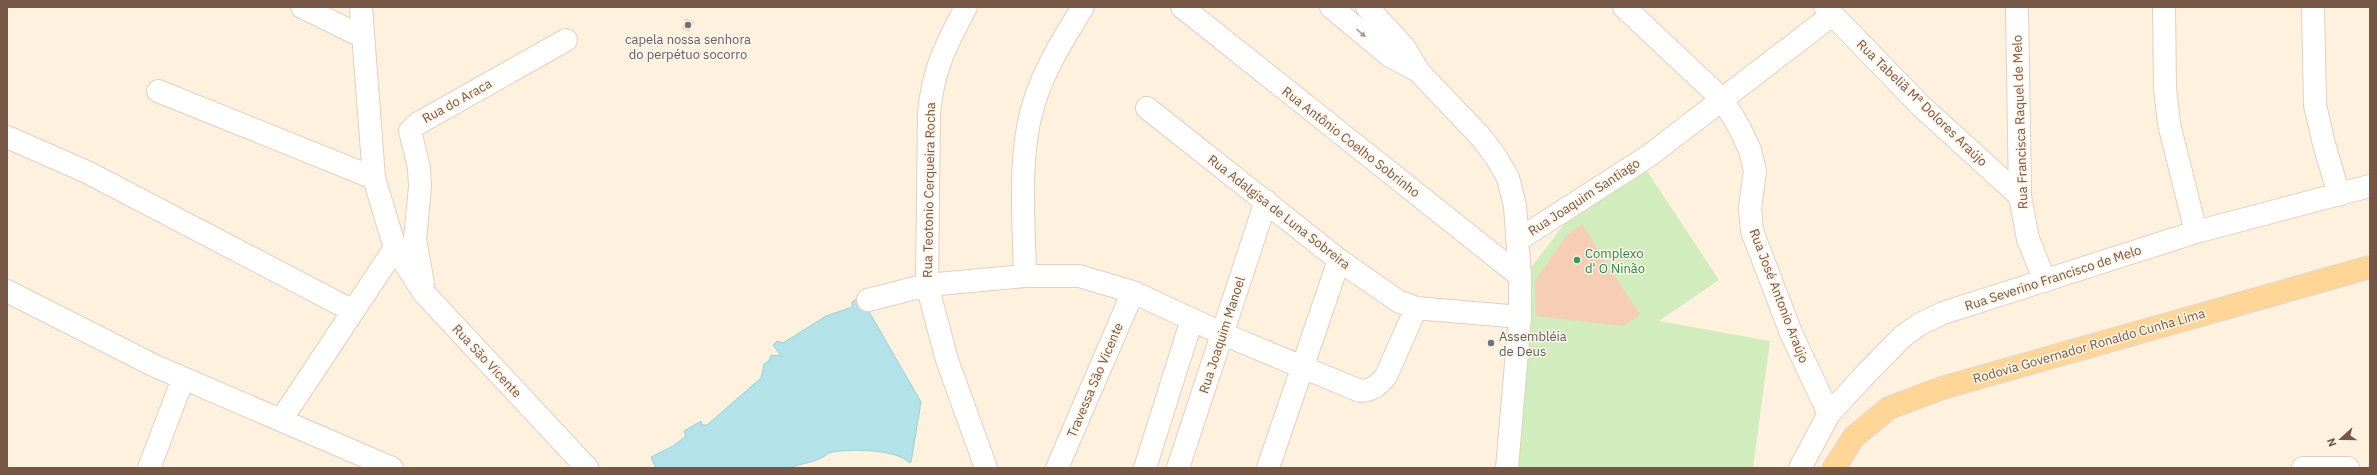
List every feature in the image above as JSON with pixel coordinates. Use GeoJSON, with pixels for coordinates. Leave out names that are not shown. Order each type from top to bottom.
{"type":"FeatureCollection","features":[{"type":"Feature","properties":{"kind":"main road","name":"Rodovia Governador Ronaldo Cunha Lima"},"geometry":{"type":"LineString","coordinates":[[1834,468],[1854,437],[1889,408],[1942,388],[2370,267]]}},
{"type":"Feature","properties":{"kind":"street"},"geometry":{"type":"LineString","coordinates":[[302,7],[363,37]]}},
{"type":"Feature","properties":{"kind":"street","name":"Rua São Vicente"},"geometry":{"type":"LineString","coordinates":[[361,7],[374,178],[395,248],[424,293],[587,468]]}},
{"type":"Feature","properties":{"kind":"street","name":"Rua Teotonio Cerqueira Rocha"},"geometry":{"type":"LineString","coordinates":[[966,7],[939,60],[931,88],[928,113],[927,285],[947,360],[986,468]]}},
{"type":"Feature","properties":{"kind":"street"},"geometry":{"type":"LineString","coordinates":[[1025,276],[1023,207],[1029,122],[1040,84],[1083,7]]}},
{"type":"Feature","properties":{"kind":"street","name":"Rua Antônio Coelho Sobrinho"},"geometry":{"type":"LineString","coordinates":[[1182,7],[1520,276]]}},
{"type":"Feature","properties":{"kind":"street","name":"Rua Joaquim Santiago"},"geometry":{"type":"LineString","coordinates":[[1332,7],[1390,56],[1419,72]]}},
{"type":"Feature","properties":{"kind":"street","name":"Rua Joaquim Santiago"},"geometry":{"type":"LineString","coordinates":[[1367,7],[1404,47],[1419,72],[1480,136],[1496,157],[1508,178],[1515,206],[1518,240],[1520,317],[1507,468]]}},
{"type":"Feature","properties":{"kind":"street","name":"Rua José Antonio Araújo"},"geometry":{"type":"LineString","coordinates":[[1624,7],[1723,100],[1739,127],[1754,161],[1755,179],[1750,220],[1752,231],[1791,333],[1830,414]]}},
{"type":"Feature","properties":{"kind":"street","name":"Rua Francisca Raquel de Melo"},"geometry":{"type":"LineString","coordinates":[[2017,7],[2020,196],[2028,239],[2045,281]]}},
{"type":"Feature","properties":{"kind":"street"},"geometry":{"type":"LineString","coordinates":[[2164,7],[2165,88],[2169,124],[2196,232]]}},
{"type":"Feature","properties":{"kind":"street"},"geometry":{"type":"LineString","coordinates":[[2313,7],[2315,105],[2324,144],[2339,195]]}},
{"type":"Feature","properties":{"kind":"street","name":"Rua Joaquim Santiago"},"geometry":{"type":"LineString","coordinates":[[1518,240],[1650,155],[1723,100],[1828,11]]}},
{"type":"Feature","properties":{"kind":"street","name":"Rua Tabeliã Mª Dolores Araújo"},"geometry":{"type":"LineString","coordinates":[[1828,11],[1921,106],[2020,196]]}},
{"type":"Feature","properties":{"kind":"street","name":"Rua do Araca"},"geometry":{"type":"LineString","coordinates":[[424,293],[415,239],[420,187],[419,168],[410,131],[417,124],[566,40]]}},
{"type":"Feature","properties":{"kind":"street"},"geometry":{"type":"LineString","coordinates":[[158,91],[374,178]]}},
{"type":"Feature","properties":{"kind":"street","name":"Rua Adalgisa de Luna Sobreira"},"geometry":{"type":"LineString","coordinates":[[1147,108],[1339,260],[1398,301],[1416,308],[1520,317]]}},
{"type":"Feature","properties":{"kind":"street"},"geometry":{"type":"LineString","coordinates":[[7,136],[86,172],[353,311]]}},
{"type":"Feature","properties":{"kind":"street","name":"Rua Severino Francisco de Melo"},"geometry":{"type":"LineString","coordinates":[[1800,468],[1830,414],[1902,337],[1920,324],[1943,313],[2196,232],[2370,186]]}},
{"type":"Feature","properties":{"kind":"street","name":"Rua Joaquim Manoel"},"geometry":{"type":"LineString","coordinates":[[1178,468],[1266,201]]}},
{"type":"Feature","properties":{"kind":"street"},"geometry":{"type":"LineString","coordinates":[[281,420],[395,248]]}},
{"type":"Feature","properties":{"kind":"street"},"geometry":{"type":"LineString","coordinates":[[1268,468],[1339,260]]}},
{"type":"Feature","properties":{"kind":"street"},"geometry":{"type":"LineString","coordinates":[[868,300],[927,285],[1025,276],[1079,276],[1133,292],[1223,334],[1360,391],[1371,390],[1379,386],[1386,376],[1416,308]]}},
{"type":"Feature","properties":{"kind":"street"},"geometry":{"type":"LineString","coordinates":[[7,291],[183,379],[390,468]]}},
{"type":"Feature","properties":{"kind":"street","name":"Travessa São Vicente"},"geometry":{"type":"LineString","coordinates":[[1057,468],[1133,292]]}},
{"type":"Feature","properties":{"kind":"street"},"geometry":{"type":"LineString","coordinates":[[1145,468],[1192,319]]}},
{"type":"Feature","properties":{"kind":"street"},"geometry":{"type":"LineString","coordinates":[[149,468],[183,379]]}},
{"type":"Feature","properties":{"kind":"street"},"geometry":{"type":"LineString","coordinates":[[2303,468],[2348,468]]}},
{"type":"Feature","properties":{"kind":"green space"},"geometry":{"type":"Polygon","coordinates":[[[1645,168],[1719,280],[1659,321],[1770,341],[1753,468],[1509,468],[1522,279],[1565,223],[1645,168]]]}},
{"type":"Feature","properties":{"kind":"water"},"geometry":{"type":"Polygon","coordinates":[[[860,296],[921,402],[911,462],[909,463],[903,458],[884,452],[847,450],[829,453],[816,460],[789,468],[656,468],[651,457],[673,446],[686,436],[684,431],[701,421],[702,425],[707,425],[761,378],[764,364],[769,361],[771,355],[781,356],[773,345],[777,341],[783,343],[826,316],[852,307],[852,302],[860,296]]]}},
{"type":"Feature","properties":{"kind":"building","name":"capela nossa senhora do perpétuo socorro"},"geometry":{"type":"Polygon","coordinates":[[[686,18],[694,22],[689,32],[682,28],[686,18]]]}},
{"type":"Feature","properties":{"kind":"building","name":"Complexo d' O Ninão"},"geometry":{"type":"Polygon","coordinates":[[[1582,224],[1640,315],[1623,326],[1536,316],[1535,281],[1566,236],[1582,224]]]}},
{"type":"Feature","properties":{"kind":"place","name":"capela nossa senhora do perpétuo socorro"},"geometry":{"type":"Point","coordinates":[688,25]}},
{"type":"Feature","properties":{"kind":"place","name":"Complexo d' O Ninão"},"geometry":{"type":"Point","coordinates":[1577,260]}},
{"type":"Feature","properties":{"kind":"place","name":"Assembléia de Deus"},"geometry":{"type":"Point","coordinates":[1491,343]}}]}
